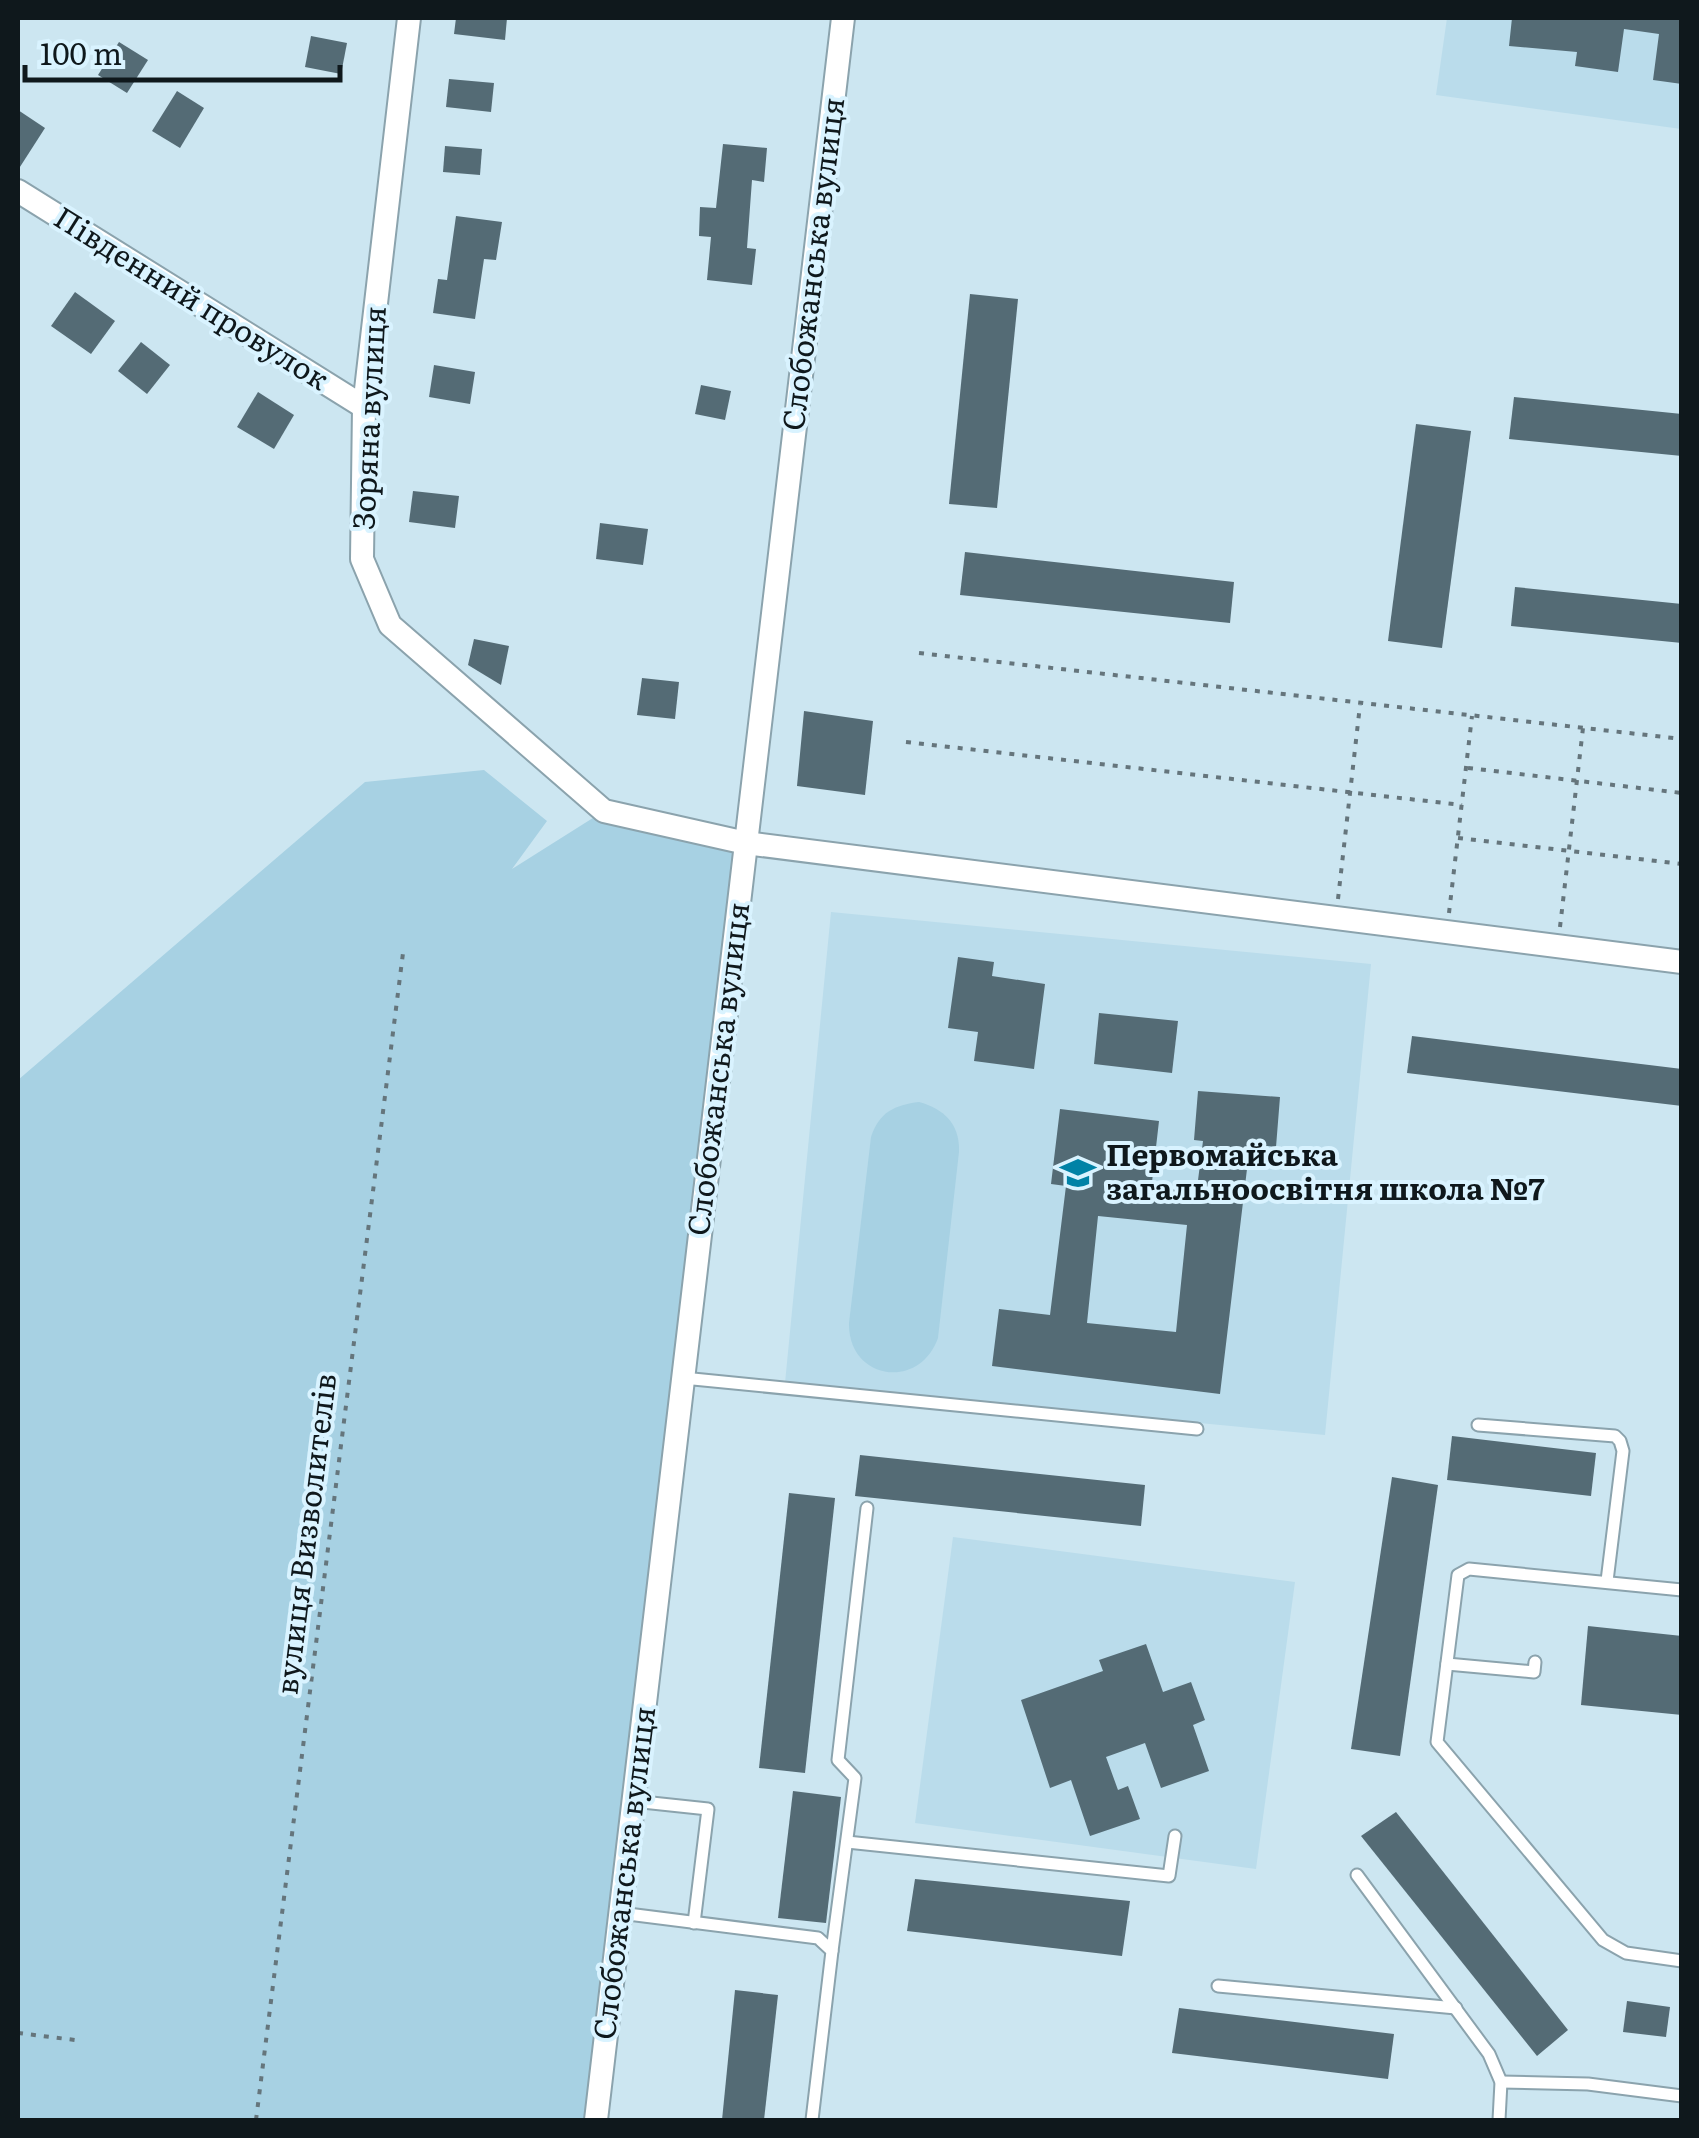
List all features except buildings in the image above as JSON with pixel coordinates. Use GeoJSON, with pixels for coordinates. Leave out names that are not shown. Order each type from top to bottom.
{"type":"FeatureCollection","features":[{"type":"Feature","properties":{"kind":"street","name":"Зоряна вулиця"},"geometry":{"type":"LineString","coordinates":[[409,18],[364,407],[362,558],[390,625],[604,812],[746,844],[1682,962]]}},
{"type":"Feature","properties":{"kind":"street","name":"Слобожанська вулиця"},"geometry":{"type":"LineString","coordinates":[[596,2120],[843,18]]}},
{"type":"Feature","properties":{"kind":"street","name":"Південний провулок"},"geometry":{"type":"LineString","coordinates":[[18,192],[364,407]]}},
{"type":"Feature","properties":{"kind":"lane"},"geometry":{"type":"LineString","coordinates":[[683,1378],[1197,1429]]}},
{"type":"Feature","properties":{"kind":"lane"},"geometry":{"type":"LineString","coordinates":[[1478,1425],[1615,1436],[1620,1441],[1607,1581]]}},
{"type":"Feature","properties":{"kind":"lane"},"geometry":{"type":"LineString","coordinates":[[812,2120],[855,1778],[838,1760],[867,1508]]}},
{"type":"Feature","properties":{"kind":"lane"},"geometry":{"type":"LineString","coordinates":[[1682,1590],[1469,1569],[1458,1575],[1437,1742],[1603,1940],[1626,1952],[1682,1960]]}},
{"type":"Feature","properties":{"kind":"lane"},"geometry":{"type":"LineString","coordinates":[[1447,1664],[1534,1672],[1535,1662]]}},
{"type":"Feature","properties":{"kind":"lane"},"geometry":{"type":"LineString","coordinates":[[633,1801],[708,1809],[694,1922]]}},
{"type":"Feature","properties":{"kind":"lane"},"geometry":{"type":"LineString","coordinates":[[846,1842],[1169,1876],[1175,1836]]}},
{"type":"Feature","properties":{"kind":"lane"},"geometry":{"type":"LineString","coordinates":[[1357,1875],[1481,2041],[1501,2082],[1499,2120]]}},
{"type":"Feature","properties":{"kind":"lane"},"geometry":{"type":"LineString","coordinates":[[620,1913],[818,1938],[832,1951]]}},
{"type":"Feature","properties":{"kind":"lane"},"geometry":{"type":"LineString","coordinates":[[1218,1986],[1456,2008]]}},
{"type":"Feature","properties":{"kind":"lane"},"geometry":{"type":"LineString","coordinates":[[1501,2082],[1588,2084],[1682,2096]]}},
{"type":"Feature","properties":{"kind":"path"},"geometry":{"type":"LineString","coordinates":[[919,653],[1682,739]]}},
{"type":"Feature","properties":{"kind":"path"},"geometry":{"type":"LineString","coordinates":[[1335,918],[1360,703]]}},
{"type":"Feature","properties":{"kind":"path"},"geometry":{"type":"LineString","coordinates":[[1447,932],[1472,716]]}},
{"type":"Feature","properties":{"kind":"path"},"geometry":{"type":"LineString","coordinates":[[1558,946],[1583,728]]}},
{"type":"Feature","properties":{"kind":"path"},"geometry":{"type":"LineString","coordinates":[[906,742],[1462,805]]}},
{"type":"Feature","properties":{"kind":"path"},"geometry":{"type":"LineString","coordinates":[[1466,768],[1682,792]]}},
{"type":"Feature","properties":{"kind":"path"},"geometry":{"type":"LineString","coordinates":[[1458,838],[1682,864]]}},
{"type":"Feature","properties":{"kind":"path","name":"вулиця Визволителів"},"geometry":{"type":"LineString","coordinates":[[256,2120],[403,953]]}},
{"type":"Feature","properties":{"kind":"path"},"geometry":{"type":"LineString","coordinates":[[18,2033],[75,2040]]}},
{"type":"Feature","properties":{"kind":"shaded area"},"geometry":{"type":"Polygon","coordinates":[[[1447,18],[1681,18],[1681,129],[1436,95],[1447,18]]]}},
{"type":"Feature","properties":{"kind":"shaded area"},"geometry":{"type":"Polygon","coordinates":[[[484,770],[547,821],[512,869],[604,811],[746,843],[596,2120],[18,2120],[18,1080],[365,782],[484,770]]]}},
{"type":"Feature","properties":{"kind":"shaded area","name":"Первомайська загальноосвітня школа №7"},"geometry":{"type":"Polygon","coordinates":[[[831,912],[1371,964],[1325,1435],[785,1383],[831,912]]]}},
{"type":"Feature","properties":{"kind":"shaded area"},"geometry":{"type":"Polygon","coordinates":[[[919,1102],[949,1120],[959,1142],[938,1338],[929,1355],[916,1366],[886,1372],[860,1357],[849,1323],[871,1137],[878,1121],[889,1111],[919,1102]]]}},
{"type":"Feature","properties":{"kind":"shaded area"},"geometry":{"type":"Polygon","coordinates":[[[953,1537],[1295,1582],[1256,1869],[915,1823],[953,1537]]]}},
{"type":"Feature","properties":{"kind":"place","name":"Первомайська загальноосвітня школа №7"},"geometry":{"type":"Point","coordinates":[1078,1173]}}]}
